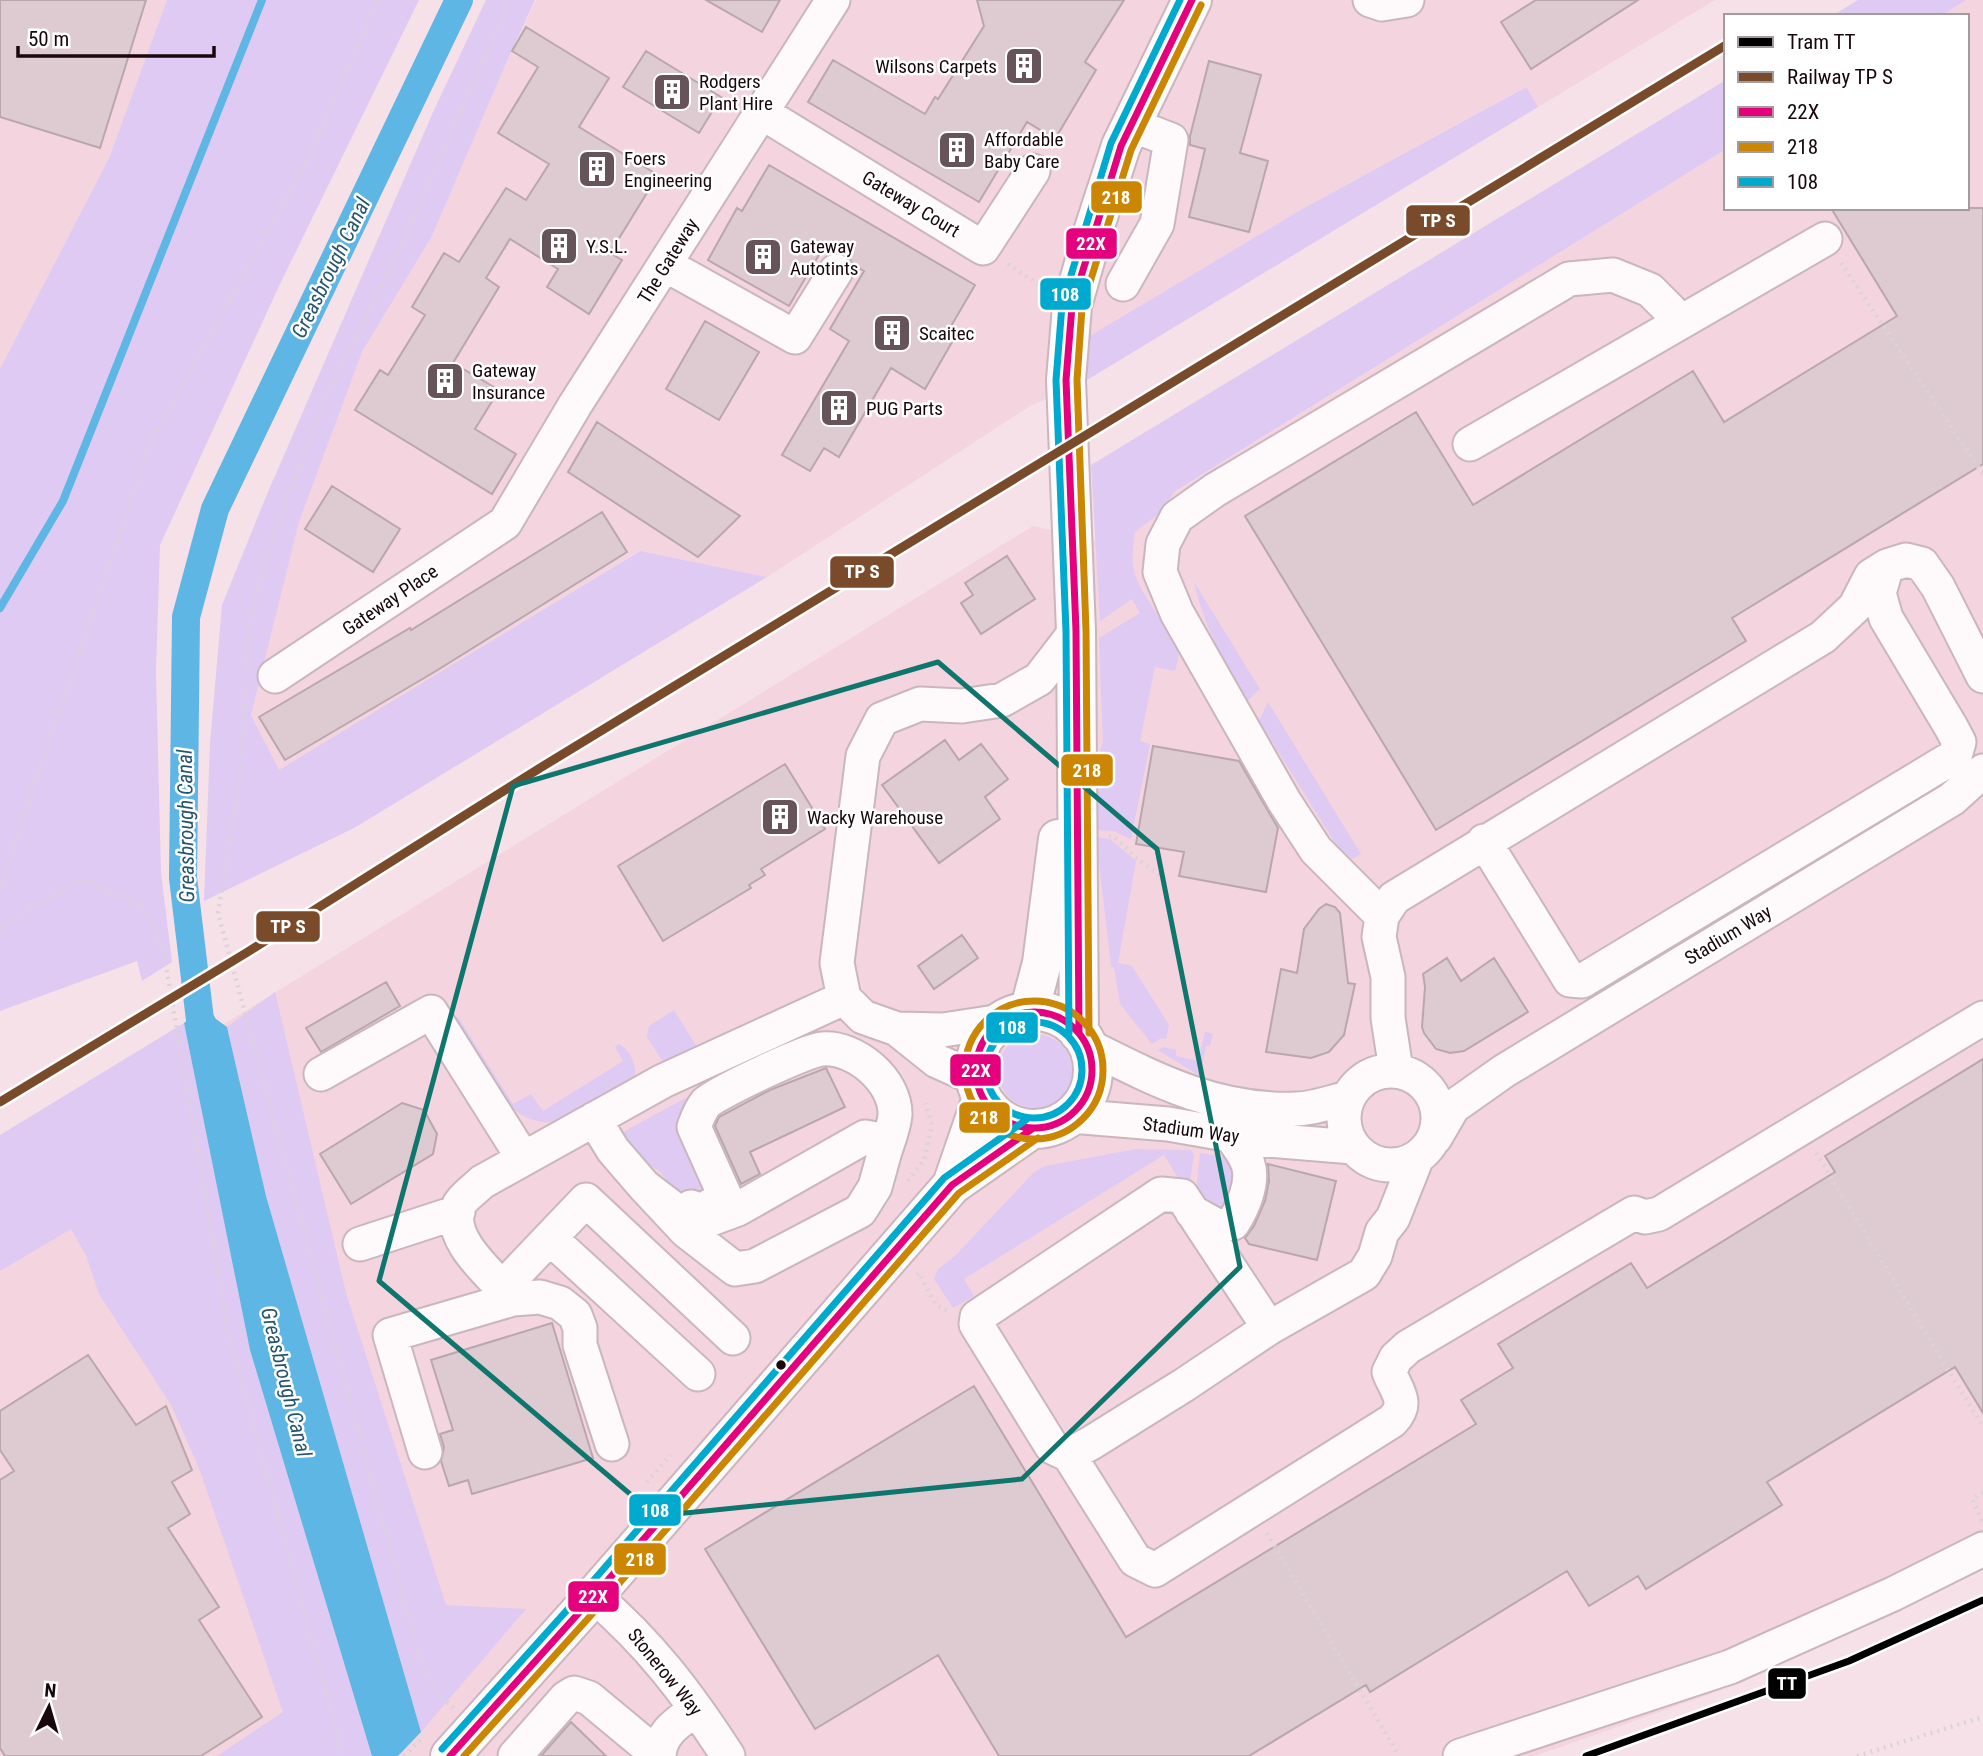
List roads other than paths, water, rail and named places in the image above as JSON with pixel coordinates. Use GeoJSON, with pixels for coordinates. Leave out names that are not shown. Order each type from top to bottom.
{"type":"FeatureCollection","features":[{"type":"Feature","properties":{"kind":"main road"},"geometry":{"type":"LineString","coordinates":[[979,1088],[995,1114],[1012,1125],[1032,1129],[1046,1128],[1071,1116],[1084,1102],[1091,1084],[1093,1065],[1084,1040],[1076,631],[1066,380],[1072,306],[1121,146],[1192,0]]}},
{"type":"Feature","properties":{"kind":"main road"},"geometry":{"type":"LineString","coordinates":[[1015,1016],[1042,963],[1077,694]]}},
{"type":"Feature","properties":{"kind":"main road"},"geometry":{"type":"LineString","coordinates":[[952,1185],[979,1088],[976,1061],[989,1032],[1015,1016],[1048,1013],[1065,1020],[1084,1040]]}},
{"type":"Feature","properties":{"kind":"main road"},"geometry":{"type":"LineString","coordinates":[[453,1725],[594,1596],[952,1185],[1032,1129]]}},
{"type":"Feature","properties":{"kind":"street","name":"The Gateway"},"geometry":{"type":"LineString","coordinates":[[505,523],[575,405],[833,0]]}},
{"type":"Feature","properties":{"kind":"street"},"geometry":{"type":"LineString","coordinates":[[1370,0],[1382,4],[1407,0]]}},
{"type":"Feature","properties":{"kind":"street","name":"Gateway Court"},"geometry":{"type":"LineString","coordinates":[[761,112],[984,248],[1033,171]]}},
{"type":"Feature","properties":{"kind":"street"},"geometry":{"type":"LineString","coordinates":[[1123,284],[1157,224],[1171,140],[1132,125]]}},
{"type":"Feature","properties":{"kind":"street"},"geometry":{"type":"LineString","coordinates":[[1470,444],[1825,239]]}},
{"type":"Feature","properties":{"kind":"street"},"geometry":{"type":"LineString","coordinates":[[666,265],[794,337],[836,271]]}},
{"type":"Feature","properties":{"kind":"street"},"geometry":{"type":"LineString","coordinates":[[1382,916],[1316,850],[1284,801],[1177,613],[1160,572],[1163,544],[1177,517],[1215,490],[1569,279],[1613,275],[1650,290],[1670,310],[1676,325]]}},
{"type":"Feature","properties":{"kind":"street","name":"Gateway Place"},"geometry":{"type":"LineString","coordinates":[[275,676],[505,523]]}},
{"type":"Feature","properties":{"kind":"street"},"geometry":{"type":"LineString","coordinates":[[1396,1070],[1388,1018],[1388,977],[1379,937],[1382,916],[1394,898],[1823,637],[1855,607],[1871,576],[1887,566],[1906,560],[1922,564],[1938,587],[1983,676]]}},
{"type":"Feature","properties":{"kind":"street"},"geometry":{"type":"LineString","coordinates":[[1484,841],[1570,980],[1582,981],[1955,756],[1959,743],[1885,618],[1879,593],[1887,566]]}},
{"type":"Feature","properties":{"kind":"street"},"geometry":{"type":"LineString","coordinates":[[1015,1016],[943,1030],[897,1028],[863,1017],[844,998],[837,962],[863,756],[882,719],[920,704],[962,706],[1002,700],[1039,678],[1076,631]]}},
{"type":"Feature","properties":{"kind":"street","name":"Stadium Way"},"geometry":{"type":"LineString","coordinates":[[1426,1149],[1453,1107],[1504,1071],[1952,799],[1983,771]]}},
{"type":"Feature","properties":{"kind":"street","name":"Stadium Way"},"geometry":{"type":"LineString","coordinates":[[1952,799],[1983,788]]}},
{"type":"Feature","properties":{"kind":"street"},"geometry":{"type":"LineString","coordinates":[[508,1293],[467,1250],[456,1225],[459,1204],[482,1182],[663,1081],[844,998]]}},
{"type":"Feature","properties":{"kind":"street"},"geometry":{"type":"LineString","coordinates":[[321,1074],[431,1012],[523,1158]]}},
{"type":"Feature","properties":{"kind":"street"},"geometry":{"type":"LineString","coordinates":[[1382,1232],[1377,1188],[1344,1125],[1353,1091],[1388,1018]]}},
{"type":"Feature","properties":{"kind":"street"},"geometry":{"type":"LineString","coordinates":[[1080,1449],[1135,1560],[1155,1570],[1392,1421],[1400,1412],[1402,1401],[1389,1372],[1396,1358],[1408,1347],[1634,1213],[1645,1217],[1659,1214],[1983,1018]]}},
{"type":"Feature","properties":{"kind":"street"},"geometry":{"type":"LineString","coordinates":[[897,1028],[937,1061],[979,1088]]}},
{"type":"Feature","properties":{"kind":"street","name":"Stadium Way"},"geometry":{"type":"LineString","coordinates":[[1084,1040],[1166,1085],[1248,1108],[1298,1110],[1353,1091]]}},
{"type":"Feature","properties":{"kind":"street"},"geometry":{"type":"LineString","coordinates":[[594,1119],[613,1150],[686,1231],[735,1269],[755,1266],[860,1211],[875,1186],[895,1112],[890,1094],[878,1074],[845,1051],[821,1049],[774,1066],[707,1102],[694,1127],[725,1196],[702,1211],[690,1207],[662,1183],[613,1150]]}},
{"type":"Feature","properties":{"kind":"street"},"geometry":{"type":"LineString","coordinates":[[1269,1328],[1182,1196],[1161,1194],[977,1317],[976,1324],[1052,1447],[1080,1449],[1269,1328],[1364,1274],[1375,1256],[1382,1232],[1393,1218],[1426,1149],[1438,1107],[1428,1088],[1417,1078],[1396,1070],[1374,1074],[1353,1091]]}},
{"type":"Feature","properties":{"kind":"street","name":"Stadium Way"},"geometry":{"type":"LineString","coordinates":[[1428,1088],[1504,1071]]}},
{"type":"Feature","properties":{"kind":"street","name":"Stadium Way"},"geometry":{"type":"LineString","coordinates":[[1071,1116],[1168,1124],[1360,1153]]}},
{"type":"Feature","properties":{"kind":"street"},"geometry":{"type":"LineString","coordinates":[[1192,1212],[1216,1226],[1233,1223],[1238,1215],[1245,1200],[1250,1173],[1248,1161],[1231,1135]]}},
{"type":"Feature","properties":{"kind":"street"},"geometry":{"type":"LineString","coordinates":[[644,1186],[695,1225],[738,1209],[865,1137],[876,1139],[885,1151]]}},
{"type":"Feature","properties":{"kind":"street"},"geometry":{"type":"LineString","coordinates":[[1360,1153],[1391,1166],[1426,1149]]}},
{"type":"Feature","properties":{"kind":"street"},"geometry":{"type":"LineString","coordinates":[[508,1293],[550,1238],[595,1190],[733,1338]]}},
{"type":"Feature","properties":{"kind":"street"},"geometry":{"type":"LineString","coordinates":[[360,1244],[458,1212]]}},
{"type":"Feature","properties":{"kind":"street"},"geometry":{"type":"LineString","coordinates":[[550,1238],[698,1374]]}},
{"type":"Feature","properties":{"kind":"street"},"geometry":{"type":"LineString","coordinates":[[425,1452],[390,1335],[508,1293],[540,1297],[560,1303],[575,1315],[580,1328],[580,1345],[612,1444]]}},
{"type":"Feature","properties":{"kind":"street"},"geometry":{"type":"LineString","coordinates":[[1460,1756],[1730,1667],[1893,1594],[1983,1549]]}},
{"type":"Feature","properties":{"kind":"street","name":"Stonerow Way"},"geometry":{"type":"LineString","coordinates":[[594,1596],[656,1654],[728,1756]]}},
{"type":"Feature","properties":{"kind":"street"},"geometry":{"type":"LineString","coordinates":[[515,1756],[566,1698],[574,1693],[589,1698],[659,1754],[661,1741],[667,1733],[696,1709]]}},
{"type":"Feature","properties":{"kind":"water"},"geometry":{"type":"Polygon","coordinates":[[[207,1005],[216,1019],[227,1027],[266,1196],[421,1732],[398,1756],[372,1756],[250,1350],[184,1023],[207,1005]]]}},
{"type":"Feature","properties":{"kind":"waterway"},"geometry":{"type":"LineString","coordinates":[[0,608],[63,501],[262,0]]}},
{"type":"Feature","properties":{"kind":"waterway","name":"Greasbrough Canal"},"geometry":{"type":"LineString","coordinates":[[206,1049],[201,1028],[183,878],[186,617],[215,509],[459,0]]}},
{"type":"Feature","properties":{"kind":"tram line","name":"TT"},"geometry":{"type":"LineString","coordinates":[[1586,1756],[1849,1661],[1983,1600]]}},
{"type":"Feature","properties":{"kind":"place","name":"Wilsons Carpets"},"geometry":{"type":"Point","coordinates":[1024,66]}},
{"type":"Feature","properties":{"kind":"place","name":"Rodgers Plant Hire"},"geometry":{"type":"Point","coordinates":[672,92]}},
{"type":"Feature","properties":{"kind":"place","name":"Affordable Baby Care"},"geometry":{"type":"Point","coordinates":[957,150]}},
{"type":"Feature","properties":{"kind":"place","name":"Foers Engineering"},"geometry":{"type":"Point","coordinates":[597,169]}},
{"type":"Feature","properties":{"kind":"place","name":"Y.S.L."},"geometry":{"type":"Point","coordinates":[559,246]}},
{"type":"Feature","properties":{"kind":"place","name":"Gateway Autotints"},"geometry":{"type":"Point","coordinates":[763,257]}},
{"type":"Feature","properties":{"kind":"place","name":"Scaitec"},"geometry":{"type":"Point","coordinates":[892,333]}},
{"type":"Feature","properties":{"kind":"place","name":"Gateway Insurance"},"geometry":{"type":"Point","coordinates":[445,381]}},
{"type":"Feature","properties":{"kind":"place","name":"PUG Parts"},"geometry":{"type":"Point","coordinates":[839,408]}},
{"type":"Feature","properties":{"kind":"place","name":"Wacky Warehouse"},"geometry":{"type":"Point","coordinates":[780,817]}}]}
